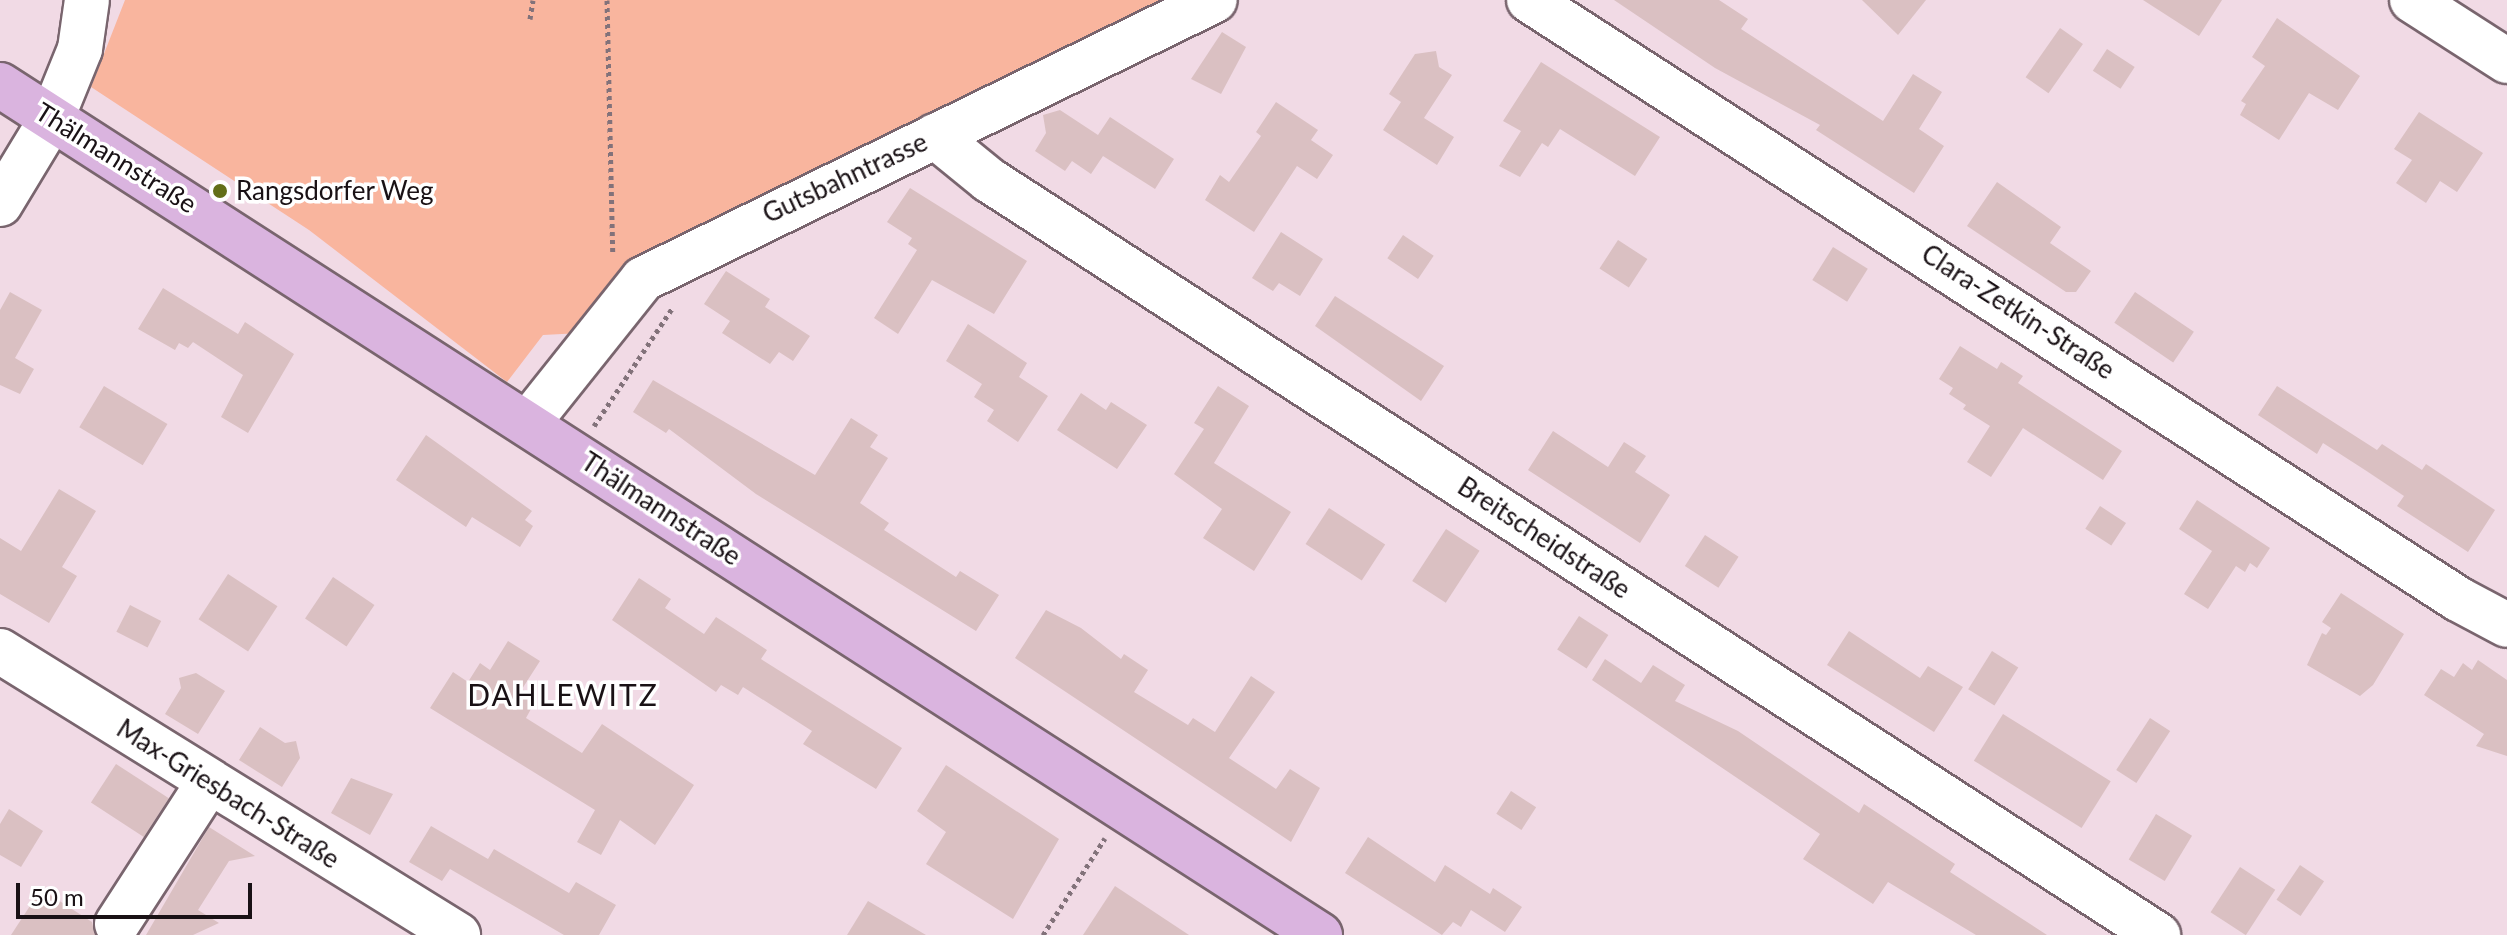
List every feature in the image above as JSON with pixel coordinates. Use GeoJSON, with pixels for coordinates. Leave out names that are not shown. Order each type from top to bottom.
{"type":"FeatureCollection","features":[{"type":"Feature","properties":{"kind":"main road","name":"Thälmannstraße"},"geometry":{"type":"LineString","coordinates":[[0,85],[1320,935]]}},
{"type":"Feature","properties":{"kind":"street"},"geometry":{"type":"LineString","coordinates":[[0,204],[52,118],[80,49],[87,0]]}},
{"type":"Feature","properties":{"kind":"street","name":"Gutsbahntrasse"},"geometry":{"type":"LineString","coordinates":[[528,423],[643,279],[1215,0]]}},
{"type":"Feature","properties":{"kind":"street","name":"Clara-Zetkin-Straße"},"geometry":{"type":"LineString","coordinates":[[1529,0],[2458,599],[2507,625]]}},
{"type":"Feature","properties":{"kind":"street"},"geometry":{"type":"LineString","coordinates":[[2412,0],[2507,61]]}},
{"type":"Feature","properties":{"kind":"street","name":"Breitscheidstraße"},"geometry":{"type":"LineString","coordinates":[[935,136],[980,173],[2158,935]]}},
{"type":"Feature","properties":{"kind":"street","name":"Max-Griesbach-Straße"},"geometry":{"type":"LineString","coordinates":[[0,651],[458,935]]}},
{"type":"Feature","properties":{"kind":"street"},"geometry":{"type":"LineString","coordinates":[[117,924],[209,782]]}},
{"type":"Feature","properties":{"kind":"path"},"geometry":{"type":"LineString","coordinates":[[530,19],[533,0]]}},
{"type":"Feature","properties":{"kind":"path"},"geometry":{"type":"LineString","coordinates":[[607,0],[613,258]]}},
{"type":"Feature","properties":{"kind":"path"},"geometry":{"type":"LineString","coordinates":[[587,436],[680,296]]}},
{"type":"Feature","properties":{"kind":"path"},"geometry":{"type":"LineString","coordinates":[[1043,935],[1123,808]]}},
{"type":"Feature","properties":{"kind":"shaded area"},"geometry":{"type":"Polygon","coordinates":[[[125,0],[1170,0],[806,175],[643,266],[581,333],[543,335],[507,382],[309,230],[91,87],[125,0]]]}},
{"type":"Feature","properties":{"kind":"building"},"geometry":{"type":"Polygon","coordinates":[[[1614,0],[1719,0],[1748,19],[1741,29],[1883,121],[1913,74],[1942,92],[1919,129],[1944,146],[1914,193],[1816,130],[1820,125],[1715,68],[1614,0]]]}},
{"type":"Feature","properties":{"kind":"building"},"geometry":{"type":"Polygon","coordinates":[[[1862,0],[1926,0],[1898,35],[1862,0]]]}},
{"type":"Feature","properties":{"kind":"building"},"geometry":{"type":"Polygon","coordinates":[[[2143,0],[2222,0],[2199,36],[2143,0]]]}},
{"type":"Feature","properties":{"kind":"building"},"geometry":{"type":"Polygon","coordinates":[[[2277,18],[2360,76],[2338,110],[2309,93],[2279,140],[2240,115],[2246,104],[2241,101],[2265,66],[2252,57],[2277,18]]]}},
{"type":"Feature","properties":{"kind":"building"},"geometry":{"type":"Polygon","coordinates":[[[2060,28],[2083,44],[2049,93],[2026,77],[2060,28]]]}},
{"type":"Feature","properties":{"kind":"building"},"geometry":{"type":"Polygon","coordinates":[[[1222,32],[1246,47],[1221,94],[1191,79],[1222,32]]]}},
{"type":"Feature","properties":{"kind":"building"},"geometry":{"type":"Polygon","coordinates":[[[2107,49],[2135,67],[2121,89],[2093,71],[2107,49]]]}},
{"type":"Feature","properties":{"kind":"building"},"geometry":{"type":"Polygon","coordinates":[[[1436,51],[1439,67],[1452,75],[1424,118],[1454,137],[1437,165],[1383,130],[1401,102],[1389,94],[1415,54],[1436,51]]]}},
{"type":"Feature","properties":{"kind":"building"},"geometry":{"type":"Polygon","coordinates":[[[1541,62],[1660,137],[1635,176],[1560,129],[1548,147],[1542,143],[1520,177],[1499,166],[1521,131],[1503,121],[1541,62]]]}},
{"type":"Feature","properties":{"kind":"building"},"geometry":{"type":"Polygon","coordinates":[[[1276,102],[1318,130],[1311,140],[1333,155],[1317,179],[1297,166],[1254,232],[1205,200],[1220,175],[1229,182],[1261,136],[1256,132],[1276,102]]]}},
{"type":"Feature","properties":{"kind":"building"},"geometry":{"type":"Polygon","coordinates":[[[1060,110],[1098,135],[1110,117],[1174,159],[1155,189],[1103,156],[1091,174],[1072,161],[1065,171],[1035,151],[1046,133],[1043,115],[1060,110]]]}},
{"type":"Feature","properties":{"kind":"building"},"geometry":{"type":"Polygon","coordinates":[[[2419,112],[2483,153],[2457,192],[2440,181],[2426,203],[2396,183],[2412,160],[2394,149],[2419,112]]]}},
{"type":"Feature","properties":{"kind":"building"},"geometry":{"type":"Polygon","coordinates":[[[1997,182],[2061,227],[2050,243],[2091,271],[2076,292],[2066,292],[1967,226],[1997,182]]]}},
{"type":"Feature","properties":{"kind":"building"},"geometry":{"type":"Polygon","coordinates":[[[910,188],[1027,261],[994,314],[932,280],[898,334],[874,318],[917,250],[908,244],[912,238],[887,222],[910,188]]]}},
{"type":"Feature","properties":{"kind":"building"},"geometry":{"type":"Polygon","coordinates":[[[1281,232],[1323,259],[1300,296],[1279,283],[1273,291],[1252,278],[1281,232]]]}},
{"type":"Feature","properties":{"kind":"building"},"geometry":{"type":"Polygon","coordinates":[[[1403,235],[1434,256],[1418,279],[1387,258],[1403,235]]]}},
{"type":"Feature","properties":{"kind":"building"},"geometry":{"type":"Polygon","coordinates":[[[1618,240],[1647,259],[1629,288],[1599,269],[1618,240]]]}},
{"type":"Feature","properties":{"kind":"building"},"geometry":{"type":"Polygon","coordinates":[[[1833,247],[1868,269],[1847,302],[1812,280],[1833,247]]]}},
{"type":"Feature","properties":{"kind":"building"},"geometry":{"type":"Polygon","coordinates":[[[726,271],[770,299],[765,307],[810,336],[793,361],[779,352],[770,364],[722,333],[730,321],[704,304],[726,271]]]}},
{"type":"Feature","properties":{"kind":"building"},"geometry":{"type":"Polygon","coordinates":[[[163,288],[238,334],[245,322],[294,354],[248,433],[221,417],[243,375],[193,342],[188,348],[179,343],[175,350],[138,329],[163,288]]]}},
{"type":"Feature","properties":{"kind":"building"},"geometry":{"type":"Polygon","coordinates":[[[10,292],[42,310],[15,358],[34,369],[20,394],[0,385],[0,310],[10,292]]]}},
{"type":"Feature","properties":{"kind":"building"},"geometry":{"type":"Polygon","coordinates":[[[2135,292],[2194,332],[2173,362],[2114,323],[2135,292]]]}},
{"type":"Feature","properties":{"kind":"building"},"geometry":{"type":"Polygon","coordinates":[[[1335,296],[1444,366],[1421,401],[1315,326],[1335,296]]]}},
{"type":"Feature","properties":{"kind":"building"},"geometry":{"type":"Polygon","coordinates":[[[968,324],[1027,363],[1019,377],[1048,396],[1018,442],[987,421],[994,410],[974,397],[982,384],[946,361],[968,324]]]}},
{"type":"Feature","properties":{"kind":"building"},"geometry":{"type":"Polygon","coordinates":[[[1960,346],[1997,369],[2001,362],[2023,376],[2018,383],[2122,451],[2103,480],[2023,428],[1991,477],[1967,462],[1990,426],[1963,409],[1966,405],[1949,394],[1953,388],[1939,379],[1960,346]]]}},
{"type":"Feature","properties":{"kind":"building"},"geometry":{"type":"Polygon","coordinates":[[[653,380],[815,475],[851,418],[878,435],[870,447],[888,458],[860,503],[889,523],[884,530],[956,577],[960,571],[999,595],[976,631],[756,494],[669,429],[666,433],[633,412],[653,380]]]}},
{"type":"Feature","properties":{"kind":"building"},"geometry":{"type":"Polygon","coordinates":[[[104,386],[167,424],[143,465],[79,427],[104,386]]]}},
{"type":"Feature","properties":{"kind":"building"},"geometry":{"type":"Polygon","coordinates":[[[1218,386],[1249,406],[1214,463],[1291,512],[1254,571],[1203,538],[1222,509],[1174,474],[1204,429],[1194,423],[1218,386]]]}},
{"type":"Feature","properties":{"kind":"building"},"geometry":{"type":"Polygon","coordinates":[[[2277,386],[2377,450],[2382,444],[2422,470],[2426,464],[2495,510],[2468,552],[2397,506],[2404,496],[2365,470],[2323,443],[2317,454],[2258,415],[2277,386]]]}},
{"type":"Feature","properties":{"kind":"building"},"geometry":{"type":"Polygon","coordinates":[[[1081,393],[1106,410],[1111,402],[1147,425],[1117,469],[1057,430],[1081,393]]]}},
{"type":"Feature","properties":{"kind":"building"},"geometry":{"type":"Polygon","coordinates":[[[1553,431],[1608,467],[1624,442],[1646,456],[1635,472],[1670,495],[1640,543],[1528,470],[1553,431]]]}},
{"type":"Feature","properties":{"kind":"building"},"geometry":{"type":"Polygon","coordinates":[[[426,435],[532,511],[525,520],[533,526],[520,547],[472,517],[466,527],[396,480],[426,435]]]}},
{"type":"Feature","properties":{"kind":"building"},"geometry":{"type":"Polygon","coordinates":[[[59,489],[96,511],[62,567],[77,576],[49,623],[0,594],[0,538],[21,551],[59,489]]]}},
{"type":"Feature","properties":{"kind":"building"},"geometry":{"type":"Polygon","coordinates":[[[2197,500],[2270,548],[2257,568],[2250,563],[2245,572],[2236,566],[2208,609],[2184,594],[2212,551],[2179,529],[2197,500]]]}},
{"type":"Feature","properties":{"kind":"building"},"geometry":{"type":"Polygon","coordinates":[[[2100,506],[2126,523],[2111,546],[2085,529],[2100,506]]]}},
{"type":"Feature","properties":{"kind":"building"},"geometry":{"type":"Polygon","coordinates":[[[1329,508],[1385,544],[1362,581],[1306,544],[1329,508]]]}},
{"type":"Feature","properties":{"kind":"building"},"geometry":{"type":"Polygon","coordinates":[[[1446,529],[1480,551],[1446,603],[1412,581],[1446,529]]]}},
{"type":"Feature","properties":{"kind":"building"},"geometry":{"type":"Polygon","coordinates":[[[1705,535],[1739,557],[1718,588],[1685,566],[1705,535]]]}},
{"type":"Feature","properties":{"kind":"building"},"geometry":{"type":"Polygon","coordinates":[[[228,574],[277,606],[248,651],[199,619],[228,574]]]}},
{"type":"Feature","properties":{"kind":"building"},"geometry":{"type":"Polygon","coordinates":[[[333,577],[374,605],[346,646],[305,618],[333,577]]]}},
{"type":"Feature","properties":{"kind":"building"},"geometry":{"type":"Polygon","coordinates":[[[639,578],[671,599],[665,608],[704,634],[716,617],[767,650],[761,659],[902,748],[876,789],[803,744],[812,731],[743,687],[738,695],[721,685],[716,692],[612,620],[639,578]]]}},
{"type":"Feature","properties":{"kind":"building"},"geometry":{"type":"Polygon","coordinates":[[[2341,593],[2404,634],[2373,685],[2360,696],[2307,665],[2322,633],[2326,635],[2331,628],[2322,622],[2341,593]]]}},
{"type":"Feature","properties":{"kind":"building"},"geometry":{"type":"Polygon","coordinates":[[[130,605],[161,621],[148,648],[116,632],[130,605]]]}},
{"type":"Feature","properties":{"kind":"building"},"geometry":{"type":"Polygon","coordinates":[[[1046,610],[1081,628],[1121,659],[1124,654],[1148,670],[1134,692],[1188,725],[1193,718],[1215,732],[1251,676],[1275,692],[1229,758],[1276,789],[1290,769],[1320,788],[1291,842],[1015,658],[1046,610]]]}},
{"type":"Feature","properties":{"kind":"building"},"geometry":{"type":"Polygon","coordinates":[[[1579,616],[1608,635],[1587,669],[1557,650],[1579,616]]]}},
{"type":"Feature","properties":{"kind":"building"},"geometry":{"type":"Polygon","coordinates":[[[1849,631],[1920,678],[1928,666],[1963,687],[1934,732],[1827,665],[1849,631]]]}},
{"type":"Feature","properties":{"kind":"building"},"geometry":{"type":"Polygon","coordinates":[[[508,641],[540,661],[522,689],[537,698],[526,718],[582,753],[602,724],[694,785],[655,845],[620,820],[601,855],[577,842],[595,810],[430,708],[453,672],[468,682],[480,663],[490,670],[508,641]]]}},
{"type":"Feature","properties":{"kind":"building"},"geometry":{"type":"Polygon","coordinates":[[[1992,651],[2018,667],[1994,706],[1968,689],[1992,651]]]}},
{"type":"Feature","properties":{"kind":"building"},"geometry":{"type":"Polygon","coordinates":[[[1605,659],[1641,683],[1653,665],[1685,685],[1675,701],[1738,731],[1859,813],[1864,804],[1955,864],[1950,872],[2047,935],[1976,935],[1888,882],[1873,904],[1803,859],[1820,834],[1592,680],[1605,659]]]}},
{"type":"Feature","properties":{"kind":"building"},"geometry":{"type":"Polygon","coordinates":[[[2478,660],[2507,680],[2507,756],[2476,746],[2484,734],[2424,695],[2441,669],[2454,677],[2463,663],[2472,670],[2478,660]]]}},
{"type":"Feature","properties":{"kind":"building"},"geometry":{"type":"Polygon","coordinates":[[[196,673],[225,691],[198,734],[165,714],[181,688],[179,678],[196,673]]]}},
{"type":"Feature","properties":{"kind":"building"},"geometry":{"type":"Polygon","coordinates":[[[2003,714],[2111,781],[2082,828],[1974,761],[2003,714]]]}},
{"type":"Feature","properties":{"kind":"building"},"geometry":{"type":"Polygon","coordinates":[[[2150,718],[2170,731],[2136,783],[2116,770],[2150,718]]]}},
{"type":"Feature","properties":{"kind":"building"},"geometry":{"type":"Polygon","coordinates":[[[260,727],[285,743],[296,741],[300,758],[282,787],[239,760],[260,727]]]}},
{"type":"Feature","properties":{"kind":"building"},"geometry":{"type":"Polygon","coordinates":[[[116,764],[169,798],[144,837],[91,803],[116,764]]]}},
{"type":"Feature","properties":{"kind":"building"},"geometry":{"type":"Polygon","coordinates":[[[946,765],[1059,839],[1013,919],[926,864],[946,832],[917,811],[946,765]]]}},
{"type":"Feature","properties":{"kind":"building"},"geometry":{"type":"Polygon","coordinates":[[[351,778],[393,794],[370,835],[331,813],[351,778]]]}},
{"type":"Feature","properties":{"kind":"building"},"geometry":{"type":"Polygon","coordinates":[[[1511,791],[1536,807],[1521,830],[1496,814],[1511,791]]]}},
{"type":"Feature","properties":{"kind":"building"},"geometry":{"type":"Polygon","coordinates":[[[9,809],[43,831],[21,867],[0,855],[0,824],[9,809]]]}},
{"type":"Feature","properties":{"kind":"building"},"geometry":{"type":"Polygon","coordinates":[[[2156,814],[2192,836],[2165,881],[2129,859],[2156,814]]]}},
{"type":"Feature","properties":{"kind":"building"},"geometry":{"type":"Polygon","coordinates":[[[431,826],[488,859],[494,849],[569,893],[576,882],[616,905],[599,935],[564,935],[450,869],[442,881],[409,862],[431,826]]]}},
{"type":"Feature","properties":{"kind":"building"},"geometry":{"type":"Polygon","coordinates":[[[209,827],[255,856],[229,861],[198,910],[219,923],[193,935],[146,935],[209,827]]]}},
{"type":"Feature","properties":{"kind":"building"},"geometry":{"type":"Polygon","coordinates":[[[1368,837],[1435,882],[1445,865],[1490,894],[1493,888],[1522,907],[1505,932],[1471,910],[1461,927],[1453,922],[1442,935],[1345,873],[1368,837]]]}},
{"type":"Feature","properties":{"kind":"building"},"geometry":{"type":"Polygon","coordinates":[[[2300,865],[2324,881],[2301,916],[2277,900],[2300,865]]]}},
{"type":"Feature","properties":{"kind":"building"},"geometry":{"type":"Polygon","coordinates":[[[2240,867],[2275,890],[2246,935],[2211,912],[2240,867]]]}},
{"type":"Feature","properties":{"kind":"building"},"geometry":{"type":"Polygon","coordinates":[[[1115,886],[1189,935],[1083,935],[1115,886]]]}},
{"type":"Feature","properties":{"kind":"building"},"geometry":{"type":"Polygon","coordinates":[[[41,889],[92,922],[95,935],[11,935],[41,889]]]}},
{"type":"Feature","properties":{"kind":"building"},"geometry":{"type":"Polygon","coordinates":[[[868,901],[926,935],[847,935],[868,901]]]}},
{"type":"Feature","properties":{"kind":"place","name":"Rangsdorfer Weg"},"geometry":{"type":"Point","coordinates":[220,191]}},
{"type":"Feature","properties":{"kind":"district","name":"DAHLEWITZ"},"geometry":{"type":"Point","coordinates":[563,694]}}]}
